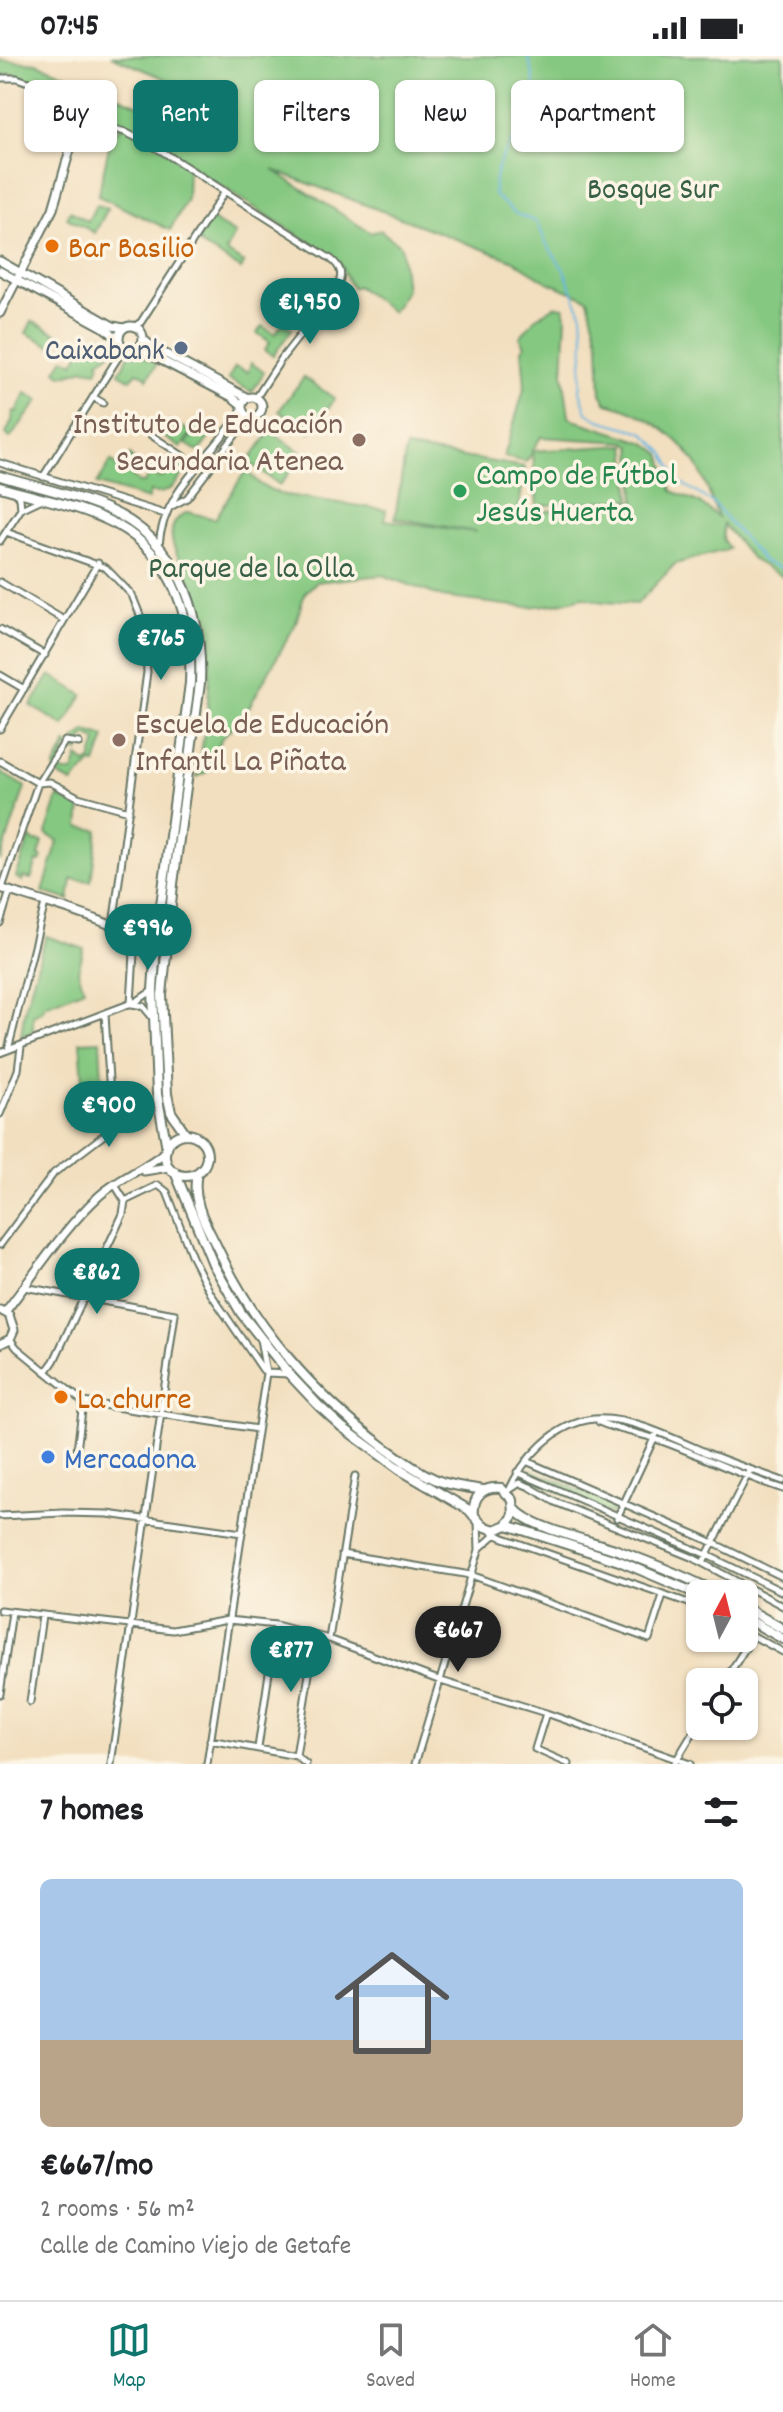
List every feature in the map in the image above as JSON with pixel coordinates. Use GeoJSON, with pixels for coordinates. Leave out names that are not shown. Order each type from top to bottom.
{"type":"FeatureCollection","features":[{"type":"Feature","properties":{"kind":"main road"},"geometry":{"type":"LineString","coordinates":[[0,476],[106,509],[136,525],[159,546],[175,567],[191,603],[200,639],[201,661],[165,947],[162,995],[167,1094],[171,1112],[186,1134],[199,1139],[206,1149],[206,1163],[197,1173],[194,1187],[196,1201],[226,1268],[253,1311],[296,1367],[348,1419],[408,1464],[439,1481],[484,1490]]}},
{"type":"Feature","properties":{"kind":"main road"},"geometry":{"type":"LineString","coordinates":[[0,487],[101,518],[130,534],[150,551],[165,570],[185,614],[191,648],[190,683],[153,990],[157,1094],[172,1170],[213,1264],[241,1313],[289,1374],[319,1406],[371,1450],[469,1510],[476,1519],[499,1531],[619,1561],[686,1589]]}},
{"type":"Feature","properties":{"kind":"main road"},"geometry":{"type":"LineString","coordinates":[[166,1150],[174,1138],[186,1134]]}},
{"type":"Feature","properties":{"kind":"main road"},"geometry":{"type":"LineString","coordinates":[[172,1170],[186,1176],[197,1173]]}},
{"type":"Feature","properties":{"kind":"main road"},"geometry":{"type":"LineString","coordinates":[[476,1519],[473,1506],[476,1497],[492,1487],[508,1493],[520,1516],[690,1580]]}},
{"type":"Feature","properties":{"kind":"main road"},"geometry":{"type":"LineString","coordinates":[[499,1531],[515,1509]]}},
{"type":"Feature","properties":{"kind":"main road"},"geometry":{"type":"LineString","coordinates":[[758,1615],[783,1629]]}},
{"type":"Feature","properties":{"kind":"main road"},"geometry":{"type":"LineString","coordinates":[[758,1625],[783,1639]]}},
{"type":"Feature","properties":{"kind":"street"},"geometry":{"type":"LineString","coordinates":[[0,78],[24,81]]}},
{"type":"Feature","properties":{"kind":"street"},"geometry":{"type":"LineString","coordinates":[[117,130],[145,142],[225,191],[331,259],[341,270],[339,284],[198,466],[165,514],[159,546]]}},
{"type":"Feature","properties":{"kind":"street"},"geometry":{"type":"LineString","coordinates":[[0,313],[53,209],[69,152]]}},
{"type":"Feature","properties":{"kind":"street"},"geometry":{"type":"LineString","coordinates":[[0,271],[19,276],[113,326],[135,326],[141,322],[225,191]]}},
{"type":"Feature","properties":{"kind":"street"},"geometry":{"type":"LineString","coordinates":[[0,261],[103,327],[119,339],[124,348],[138,348],[261,409],[257,415],[250,416],[187,498],[170,507]]}},
{"type":"Feature","properties":{"kind":"street"},"geometry":{"type":"LineString","coordinates":[[135,326],[151,346],[247,403],[250,416]]}},
{"type":"Feature","properties":{"kind":"street"},"geometry":{"type":"LineString","coordinates":[[119,339],[124,328]]}},
{"type":"Feature","properties":{"kind":"street"},"geometry":{"type":"LineString","coordinates":[[138,348],[143,339]]}},
{"type":"Feature","properties":{"kind":"street"},"geometry":{"type":"LineString","coordinates":[[43,477],[124,348]]}},
{"type":"Feature","properties":{"kind":"street"},"geometry":{"type":"LineString","coordinates":[[93,397],[103,403]]}},
{"type":"Feature","properties":{"kind":"street"},"geometry":{"type":"LineString","coordinates":[[151,435],[198,466]]}},
{"type":"Feature","properties":{"kind":"street"},"geometry":{"type":"LineString","coordinates":[[0,463],[165,514]]}},
{"type":"Feature","properties":{"kind":"street"},"geometry":{"type":"LineString","coordinates":[[14,491],[20,498],[21,509]]}},
{"type":"Feature","properties":{"kind":"street"},"geometry":{"type":"LineString","coordinates":[[0,541],[21,509],[41,499]]}},
{"type":"Feature","properties":{"kind":"street"},"geometry":{"type":"LineString","coordinates":[[6,532],[106,568],[132,595],[144,625],[147,681],[113,927]]}},
{"type":"Feature","properties":{"kind":"street"},"geometry":{"type":"LineString","coordinates":[[0,729],[98,563]]}},
{"type":"Feature","properties":{"kind":"street"},"geometry":{"type":"LineString","coordinates":[[0,582],[64,621]]}},
{"type":"Feature","properties":{"kind":"street"},"geometry":{"type":"LineString","coordinates":[[0,629],[45,655]]}},
{"type":"Feature","properties":{"kind":"street"},"geometry":{"type":"LineString","coordinates":[[0,675],[24,689]]}},
{"type":"Feature","properties":{"kind":"street"},"geometry":{"type":"LineString","coordinates":[[0,923],[4,889],[38,783],[65,741],[79,743]]}},
{"type":"Feature","properties":{"kind":"street"},"geometry":{"type":"LineString","coordinates":[[0,761],[38,783],[50,782],[78,797],[129,811]]}},
{"type":"Feature","properties":{"kind":"street"},"geometry":{"type":"LineString","coordinates":[[4,889],[113,927],[156,950]]}},
{"type":"Feature","properties":{"kind":"street"},"geometry":{"type":"LineString","coordinates":[[8,1050],[45,903]]}},
{"type":"Feature","properties":{"kind":"street"},"geometry":{"type":"LineString","coordinates":[[133,936],[159,921]]}},
{"type":"Feature","properties":{"kind":"street"},"geometry":{"type":"LineString","coordinates":[[131,1004],[133,936]]}},
{"type":"Feature","properties":{"kind":"street"},"geometry":{"type":"LineString","coordinates":[[0,1053],[131,1004],[147,997],[153,990]]}},
{"type":"Feature","properties":{"kind":"street"},"geometry":{"type":"LineString","coordinates":[[131,1004],[143,1006],[153,1018]]}},
{"type":"Feature","properties":{"kind":"street"},"geometry":{"type":"LineString","coordinates":[[0,1245],[54,1173],[112,1129],[105,1014]]}},
{"type":"Feature","properties":{"kind":"street"},"geometry":{"type":"LineString","coordinates":[[0,1114],[18,1070],[21,1047]]}},
{"type":"Feature","properties":{"kind":"street"},"geometry":{"type":"LineString","coordinates":[[0,1344],[10,1339],[14,1324],[2,1311],[86,1209],[166,1150]]}},
{"type":"Feature","properties":{"kind":"street"},"geometry":{"type":"LineString","coordinates":[[134,1173],[172,1170]]}},
{"type":"Feature","properties":{"kind":"street"},"geometry":{"type":"LineString","coordinates":[[46,1372],[85,1298],[123,1214],[125,1201],[115,1185]]}},
{"type":"Feature","properties":{"kind":"street"},"geometry":{"type":"LineString","coordinates":[[125,1201],[158,1185],[167,1192],[192,1257],[211,1294],[266,1373]]}},
{"type":"Feature","properties":{"kind":"street"},"geometry":{"type":"LineString","coordinates":[[24,1287],[175,1314],[111,1764]]}},
{"type":"Feature","properties":{"kind":"street"},"geometry":{"type":"LineString","coordinates":[[10,1339],[83,1402],[257,1429]]}},
{"type":"Feature","properties":{"kind":"street"},"geometry":{"type":"LineString","coordinates":[[207,1764],[266,1373],[260,1339]]}},
{"type":"Feature","properties":{"kind":"street"},"geometry":{"type":"LineString","coordinates":[[266,1373],[289,1374]]}},
{"type":"Feature","properties":{"kind":"street"},"geometry":{"type":"LineString","coordinates":[[76,1459],[83,1402]]}},
{"type":"Feature","properties":{"kind":"street"},"geometry":{"type":"LineString","coordinates":[[594,1419],[611,1428],[654,1439],[783,1489]]}},
{"type":"Feature","properties":{"kind":"street"},"geometry":{"type":"LineString","coordinates":[[508,1493],[517,1472],[554,1435],[594,1419],[657,1432],[783,1481]]}},
{"type":"Feature","properties":{"kind":"street"},"geometry":{"type":"LineString","coordinates":[[614,1525],[657,1432]]}},
{"type":"Feature","properties":{"kind":"street"},"geometry":{"type":"LineString","coordinates":[[526,1461],[783,1577]]}},
{"type":"Feature","properties":{"kind":"street"},"geometry":{"type":"LineString","coordinates":[[703,1563],[750,1470]]}},
{"type":"Feature","properties":{"kind":"street"},"geometry":{"type":"LineString","coordinates":[[517,1472],[707,1555],[783,1592]]}},
{"type":"Feature","properties":{"kind":"street"},"geometry":{"type":"LineString","coordinates":[[329,1639],[355,1476]]}},
{"type":"Feature","properties":{"kind":"street"},"geometry":{"type":"LineString","coordinates":[[508,1493],[520,1483],[555,1502],[703,1563],[783,1606]]}},
{"type":"Feature","properties":{"kind":"street"},"geometry":{"type":"LineString","coordinates":[[0,1516],[63,1513],[147,1519],[242,1533]]}},
{"type":"Feature","properties":{"kind":"street"},"geometry":{"type":"LineString","coordinates":[[415,1764],[479,1550],[476,1519]]}},
{"type":"Feature","properties":{"kind":"street"},"geometry":{"type":"LineString","coordinates":[[479,1550],[499,1531],[686,1602]]}},
{"type":"Feature","properties":{"kind":"street"},"geometry":{"type":"LineString","coordinates":[[342,1554],[471,1575],[649,1639],[663,1595]]}},
{"type":"Feature","properties":{"kind":"street"},"geometry":{"type":"LineString","coordinates":[[0,1610],[173,1630],[228,1620],[276,1625],[329,1639],[441,1681],[546,1713],[675,1762],[690,1764]]}},
{"type":"Feature","properties":{"kind":"street"},"geometry":{"type":"LineString","coordinates":[[0,1694],[12,1612]]}},
{"type":"Feature","properties":{"kind":"street"},"geometry":{"type":"LineString","coordinates":[[30,1702],[42,1616]]}},
{"type":"Feature","properties":{"kind":"street"},"geometry":{"type":"LineString","coordinates":[[258,1748],[276,1625]]}},
{"type":"Feature","properties":{"kind":"street"},"geometry":{"type":"LineString","coordinates":[[296,1756],[315,1636]]}},
{"type":"Feature","properties":{"kind":"street"},"geometry":{"type":"LineString","coordinates":[[758,1639],[783,1652]]}},
{"type":"Feature","properties":{"kind":"street"},"geometry":{"type":"LineString","coordinates":[[546,1713],[535,1749],[569,1764]]}},
{"type":"Feature","properties":{"kind":"street"},"geometry":{"type":"LineString","coordinates":[[210,1740],[296,1756],[306,1764]]}},
{"type":"Feature","properties":{"kind":"street"},"geometry":{"type":"LineString","coordinates":[[675,1762],[688,1740]]}},
{"type":"Feature","properties":{"kind":"green space"},"geometry":{"type":"Polygon","coordinates":[[[111,56],[783,56],[783,577],[753,560],[723,524],[723,540],[729,549],[675,564],[637,604],[583,597],[528,607],[505,605],[442,597],[383,575],[316,582],[305,593],[295,625],[248,709],[221,739],[212,769],[197,777],[207,712],[209,646],[201,603],[176,554],[172,530],[177,520],[188,512],[215,519],[246,470],[261,485],[280,494],[386,510],[385,520],[476,532],[395,518],[406,448],[525,467],[518,514],[635,501],[632,446],[626,442],[541,437],[532,451],[626,445],[631,499],[537,506],[533,452],[526,462],[504,457],[525,386],[522,350],[525,346],[520,337],[535,319],[555,306],[564,307],[566,316],[563,374],[569,416],[646,443],[661,454],[672,491],[698,502],[718,517],[702,474],[682,446],[647,419],[607,403],[601,394],[599,344],[588,299],[548,282],[512,260],[273,170],[371,233],[380,230],[401,246],[406,290],[392,312],[357,286],[353,288],[334,258],[188,165],[187,199],[170,230],[98,196],[108,152],[117,152],[117,130],[122,128],[117,126],[117,96],[133,103],[133,152],[238,152],[238,80],[168,80],[111,56]]]}},
{"type":"Feature","properties":{"kind":"green space"},"geometry":{"type":"Polygon","coordinates":[[[0,60],[37,63],[78,80],[29,80],[11,74],[0,76],[0,60]]]}},
{"type":"Feature","properties":{"kind":"green space"},"geometry":{"type":"Polygon","coordinates":[[[96,205],[108,208],[95,233],[67,218],[70,211],[88,221],[96,205]]]}},
{"type":"Feature","properties":{"kind":"green space"},"geometry":{"type":"Polygon","coordinates":[[[210,219],[235,234],[226,252],[244,263],[241,269],[200,244],[198,238],[210,219]]]}},
{"type":"Feature","properties":{"kind":"green space"},"geometry":{"type":"Polygon","coordinates":[[[32,321],[61,336],[55,348],[26,333],[32,321]]]}},
{"type":"Feature","properties":{"kind":"green space"},"geometry":{"type":"Polygon","coordinates":[[[283,323],[292,329],[273,356],[265,350],[270,342],[257,333],[262,326],[275,334],[283,323]]]}},
{"type":"Feature","properties":{"kind":"green space"},"geometry":{"type":"Polygon","coordinates":[[[103,335],[112,347],[110,353],[98,362],[97,371],[84,369],[62,376],[56,371],[64,358],[74,363],[83,346],[94,351],[103,335]]]}},
{"type":"Feature","properties":{"kind":"green space"},"geometry":{"type":"Polygon","coordinates":[[[139,354],[157,364],[147,379],[137,372],[131,380],[119,373],[129,355],[139,354]]]}},
{"type":"Feature","properties":{"kind":"green space"},"geometry":{"type":"Polygon","coordinates":[[[251,363],[264,372],[252,392],[228,379],[235,367],[248,372],[251,363]]]}},
{"type":"Feature","properties":{"kind":"green space"},"geometry":{"type":"Polygon","coordinates":[[[304,377],[335,399],[310,433],[279,411],[304,377]]]}},
{"type":"Feature","properties":{"kind":"green space"},"geometry":{"type":"Polygon","coordinates":[[[26,393],[39,400],[10,438],[6,434],[13,411],[16,412],[26,393]]]}},
{"type":"Feature","properties":{"kind":"green space"},"geometry":{"type":"Polygon","coordinates":[[[170,421],[191,432],[181,448],[161,435],[170,421]]]}},
{"type":"Feature","properties":{"kind":"green space"},"geometry":{"type":"Polygon","coordinates":[[[201,421],[213,432],[199,452],[186,444],[201,421]]]}},
{"type":"Feature","properties":{"kind":"green space"},"geometry":{"type":"Polygon","coordinates":[[[271,431],[303,454],[280,485],[248,462],[271,431]]]}},
{"type":"Feature","properties":{"kind":"green space"},"geometry":{"type":"Polygon","coordinates":[[[130,455],[141,463],[132,476],[139,483],[144,483],[151,471],[158,478],[163,477],[176,459],[188,467],[173,487],[163,492],[150,492],[148,499],[97,484],[111,461],[122,467],[130,455]]]}},
{"type":"Feature","properties":{"kind":"green space"},"geometry":{"type":"Polygon","coordinates":[[[50,675],[83,695],[64,726],[31,706],[50,675]]]}},
{"type":"Feature","properties":{"kind":"green space"},"geometry":{"type":"Polygon","coordinates":[[[86,731],[105,737],[96,764],[92,763],[72,783],[57,775],[54,768],[66,744],[81,748],[79,752],[71,747],[66,749],[60,768],[63,772],[73,772],[78,757],[86,763],[91,761],[97,741],[88,736],[82,743],[74,740],[86,731]]]}},
{"type":"Feature","properties":{"kind":"green space"},"geometry":{"type":"Polygon","coordinates":[[[0,772],[25,787],[0,861],[0,772]]]}},
{"type":"Feature","properties":{"kind":"green space"},"geometry":{"type":"Polygon","coordinates":[[[58,797],[81,807],[79,827],[98,830],[91,881],[72,879],[69,900],[43,892],[58,841],[46,834],[58,797]]]}},
{"type":"Feature","properties":{"kind":"green space"},"geometry":{"type":"Polygon","coordinates":[[[30,837],[33,841],[43,842],[39,856],[42,857],[40,862],[37,861],[31,879],[23,877],[22,881],[16,877],[30,837]]]}},
{"type":"Feature","properties":{"kind":"green space"},"geometry":{"type":"Polygon","coordinates":[[[46,936],[84,949],[78,971],[84,989],[43,1006],[44,1009],[33,1015],[33,1032],[21,1037],[24,1012],[46,936]]]}},
{"type":"Feature","properties":{"kind":"green space"},"geometry":{"type":"Polygon","coordinates":[[[100,1041],[102,1080],[83,1081],[80,1042],[100,1041]]]}},
{"type":"Feature","properties":{"kind":"green space"},"geometry":{"type":"Polygon","coordinates":[[[103,1082],[104,1122],[83,1123],[81,1083],[103,1082]]]}},
{"type":"Feature","properties":{"kind":"green space"},"geometry":{"type":"Polygon","coordinates":[[[528,1468],[616,1506],[611,1515],[523,1476],[528,1468]]]}},
{"type":"Feature","properties":{"kind":"waterway"},"geometry":{"type":"LineString","coordinates":[[527,56],[534,79],[534,98],[529,114],[502,158],[494,195],[516,214],[537,222],[546,243],[564,270],[582,315],[584,340],[580,391],[587,413],[599,420],[643,432],[664,453],[680,482],[713,503],[764,562],[783,569]]}},
{"type":"Feature","properties":{"kind":"place","name":"Bar Basilio"},"geometry":{"type":"Point","coordinates":[52,246]}},
{"type":"Feature","properties":{"kind":"place","name":"Caixabank"},"geometry":{"type":"Point","coordinates":[181,348]}},
{"type":"Feature","properties":{"kind":"place","name":"Instituto de Educación Secundaria Atenea"},"geometry":{"type":"Point","coordinates":[359,440]}},
{"type":"Feature","properties":{"kind":"place","name":"Campo de Fútbol Jesús Huerta"},"geometry":{"type":"Point","coordinates":[460,491]}},
{"type":"Feature","properties":{"kind":"place","name":"Escuela de Educación Infantil La Piñata"},"geometry":{"type":"Point","coordinates":[119,740]}},
{"type":"Feature","properties":{"kind":"place","name":"La churre"},"geometry":{"type":"Point","coordinates":[61,1397]}},
{"type":"Feature","properties":{"kind":"place","name":"Mercadona"},"geometry":{"type":"Point","coordinates":[48,1457]}},
{"type":"Feature","properties":{"kind":"park label","name":"Bosque Sur"},"geometry":{"type":"Point","coordinates":[653,187]}},
{"type":"Feature","properties":{"kind":"park label","name":"Parque de la Olla"},"geometry":{"type":"Point","coordinates":[251,566]}}]}
